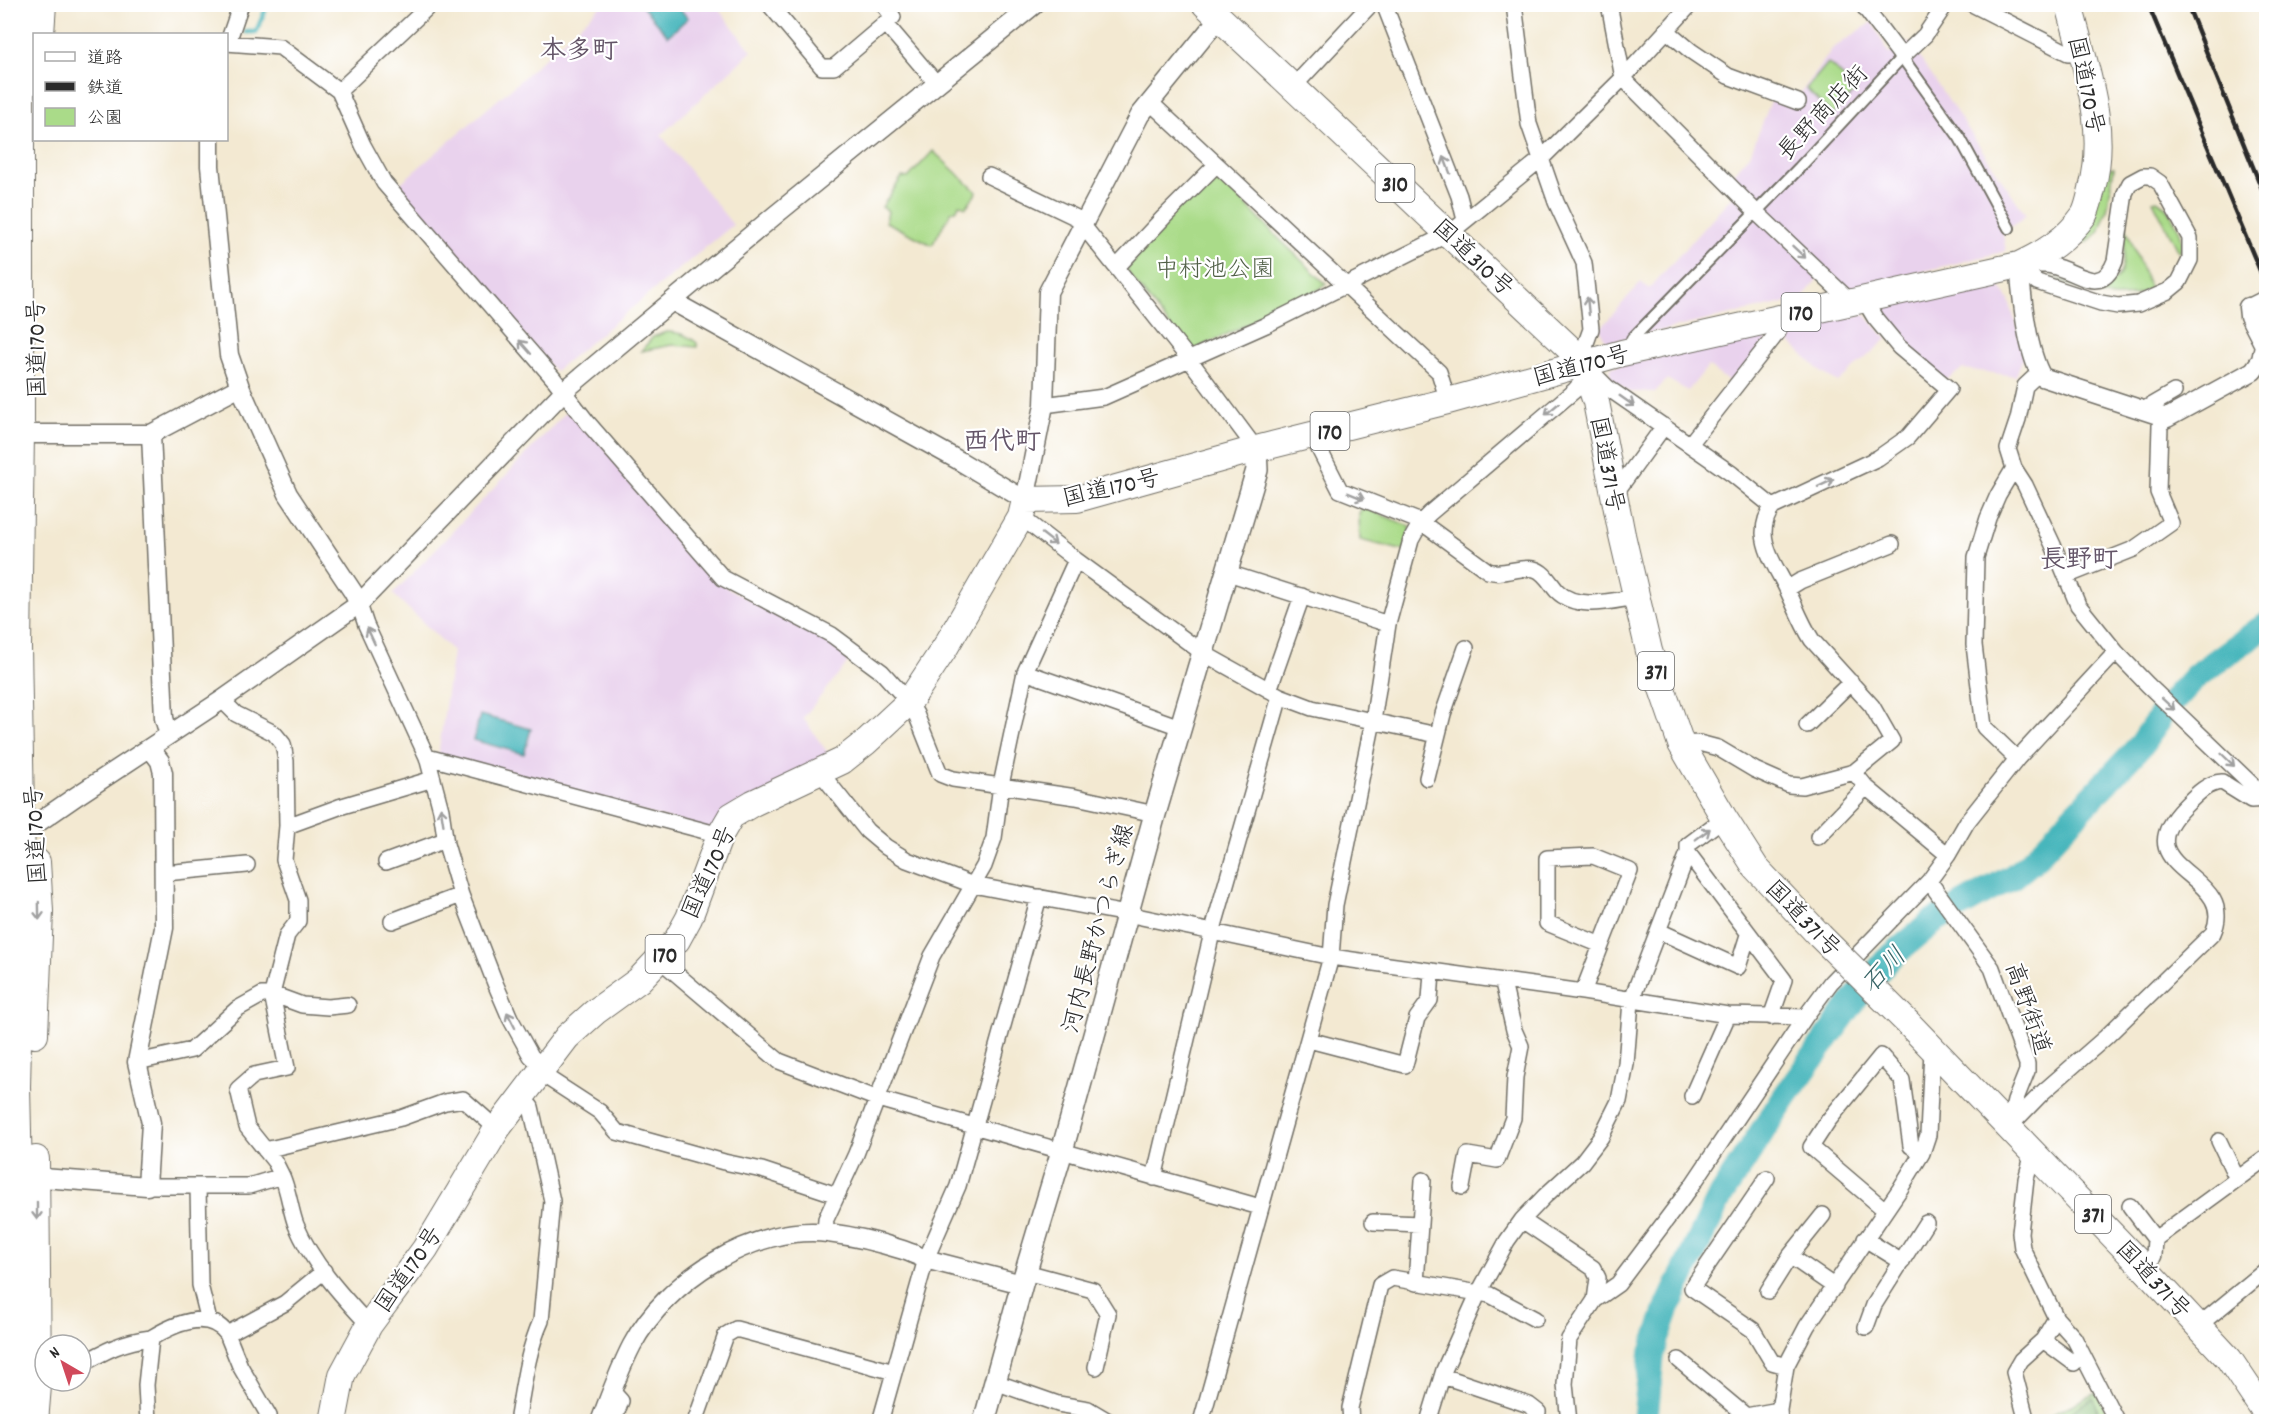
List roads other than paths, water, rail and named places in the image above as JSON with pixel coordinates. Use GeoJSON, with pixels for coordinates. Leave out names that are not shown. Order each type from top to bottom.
{"type":"FeatureCollection","features":[{"type":"Feature","properties":{"kind":"highway","name":"国道170号"},"geometry":{"type":"LineString","coordinates":[[18,1422],[20,1177],[17,1087],[21,836],[18,647],[21,433],[20,84],[21,28],[25,4]]}},
{"type":"Feature","properties":{"kind":"highway"},"geometry":{"type":"LineString","coordinates":[[41,33],[43,4]]}},
{"type":"Feature","properties":{"kind":"highway","name":"国道170号"},"geometry":{"type":"LineString","coordinates":[[333,1422],[342,1375],[369,1325],[425,1249],[497,1129],[567,1037],[595,1012],[639,980],[677,940],[689,918],[720,835],[731,816],[842,761],[909,702],[946,646],[1023,509],[1077,499],[1256,449],[1448,401],[1583,363],[1627,346],[1782,316],[2019,265],[2040,255],[2058,243],[2085,212],[2096,174],[2099,136],[2092,92],[2069,4]]}},
{"type":"Feature","properties":{"kind":"highway","name":"国道310号"},"geometry":{"type":"LineString","coordinates":[[1218,9],[1293,87],[1458,227],[1583,363]]}},
{"type":"Feature","properties":{"kind":"highway","name":"国道170号"},"geometry":{"type":"LineString","coordinates":[[21,433],[35,291],[38,141]]}},
{"type":"Feature","properties":{"kind":"highway","name":"国道371号"},"geometry":{"type":"LineString","coordinates":[[1583,363],[1596,402],[1649,651],[1681,744],[1756,868],[2147,1271],[2229,1359],[2266,1414]]}},
{"type":"Feature","properties":{"kind":"highway","name":"国道170号"},"geometry":{"type":"LineString","coordinates":[[20,1177],[39,1333]]}},
{"type":"Feature","properties":{"kind":"highway","name":"国道170号"},"geometry":{"type":"LineString","coordinates":[[35,1422],[43,1393]]}},
{"type":"Feature","properties":{"kind":"main road","name":"河内長野かつらぎ線"},"geometry":{"type":"LineString","coordinates":[[984,1422],[1155,814],[1257,470],[1256,449]]}},
{"type":"Feature","properties":{"kind":"street"},"geometry":{"type":"LineString","coordinates":[[228,40],[241,4]]}},
{"type":"Feature","properties":{"kind":"street"},"geometry":{"type":"LineString","coordinates":[[339,91],[431,4]]}},
{"type":"Feature","properties":{"kind":"street"},"geometry":{"type":"LineString","coordinates":[[770,5],[822,67],[834,67],[893,17],[883,4]]}},
{"type":"Feature","properties":{"kind":"street"},"geometry":{"type":"LineString","coordinates":[[1293,87],[1371,4]]}},
{"type":"Feature","properties":{"kind":"street"},"geometry":{"type":"LineString","coordinates":[[1384,4],[1459,195],[1458,227]]}},
{"type":"Feature","properties":{"kind":"street"},"geometry":{"type":"LineString","coordinates":[[1201,1422],[1331,957],[1335,905],[1373,721],[1388,624],[1412,540],[1421,522],[1581,383],[1586,344],[1591,329],[1584,263],[1556,202],[1529,124],[1514,4]]}},
{"type":"Feature","properties":{"kind":"street"},"geometry":{"type":"LineString","coordinates":[[1609,4],[1623,78],[1756,212],[1857,300],[1899,347],[1949,389],[1908,437],[1878,458],[1773,507],[1766,519],[1764,534],[1772,561],[1804,627],[1812,640],[1879,716],[1892,741],[1854,772],[1813,784],[1789,785],[1755,770],[1718,748],[1699,742],[1681,744]]}},
{"type":"Feature","properties":{"kind":"street"},"geometry":{"type":"LineString","coordinates":[[1044,405],[1104,397],[1266,325],[1458,227],[1541,159],[1623,78],[1691,4]]}},
{"type":"Feature","properties":{"kind":"street"},"geometry":{"type":"LineString","coordinates":[[1864,6],[1902,57],[1925,35],[1946,4]]}},
{"type":"Feature","properties":{"kind":"street"},"geometry":{"type":"LineString","coordinates":[[1972,4],[2060,49],[2070,53],[2081,52]]}},
{"type":"Feature","properties":{"kind":"street"},"geometry":{"type":"LineString","coordinates":[[21,836],[75,796],[222,700],[359,604],[564,391],[1033,5]]}},
{"type":"Feature","properties":{"kind":"street"},"geometry":{"type":"LineString","coordinates":[[1023,509],[1044,405],[1048,292],[1140,115],[1218,9]]}},
{"type":"Feature","properties":{"kind":"street"},"geometry":{"type":"LineString","coordinates":[[885,24],[937,84]]}},
{"type":"Feature","properties":{"kind":"street"},"geometry":{"type":"LineString","coordinates":[[1666,30],[1691,51],[1728,76],[1798,102]]}},
{"type":"Feature","properties":{"kind":"street"},"geometry":{"type":"LineString","coordinates":[[228,43],[280,47],[339,91],[363,145],[384,183],[723,578],[832,635],[882,672],[909,702],[916,714],[940,774],[1076,797],[1155,814]]}},
{"type":"Feature","properties":{"kind":"street","name":"長野商店街"},"geometry":{"type":"LineString","coordinates":[[1627,346],[1902,57],[1960,138],[2009,228]]}},
{"type":"Feature","properties":{"kind":"street"},"geometry":{"type":"LineString","coordinates":[[1151,103],[1440,372],[1448,401]]}},
{"type":"Feature","properties":{"kind":"street"},"geometry":{"type":"LineString","coordinates":[[210,141],[210,166],[229,355],[240,387],[288,494],[353,592],[427,757],[441,810],[445,840],[461,894],[510,1018],[531,1056],[542,1070],[600,1112],[617,1132],[701,1156],[762,1170],[837,1195]]}},
{"type":"Feature","properties":{"kind":"street"},"geometry":{"type":"LineString","coordinates":[[1117,267],[1216,165]]}},
{"type":"Feature","properties":{"kind":"street"},"geometry":{"type":"LineString","coordinates":[[989,176],[1077,218],[1189,359],[1256,449]]}},
{"type":"Feature","properties":{"kind":"street"},"geometry":{"type":"LineString","coordinates":[[2144,176],[2150,176],[2160,183],[2190,238],[2190,260],[2179,282],[2168,291],[2138,304],[2118,306],[2053,289],[2037,282],[2019,265],[2053,266],[2080,278],[2094,280],[2104,277],[2111,271],[2115,261],[2125,193],[2130,183],[2144,176]]}},
{"type":"Feature","properties":{"kind":"street"},"geometry":{"type":"LineString","coordinates":[[2019,265],[2023,302],[2040,372],[2046,380],[2167,418]]}},
{"type":"Feature","properties":{"kind":"street"},"geometry":{"type":"LineString","coordinates":[[2066,576],[2134,549],[2171,523],[2158,492],[2160,425],[2167,418],[2253,370],[2260,360],[2264,345],[2249,316],[2248,307],[2266,298]]}},
{"type":"Feature","properties":{"kind":"street"},"geometry":{"type":"LineString","coordinates":[[672,301],[958,460],[1023,509],[1076,560],[1203,653],[1275,693],[1312,708],[1437,735]]}},
{"type":"Feature","properties":{"kind":"street"},"geometry":{"type":"LineString","coordinates":[[1690,444],[1778,332],[1782,316]]}},
{"type":"Feature","properties":{"kind":"street"},"geometry":{"type":"LineString","coordinates":[[1583,363],[1608,388],[1732,474],[1773,507]]}},
{"type":"Feature","properties":{"kind":"street"},"geometry":{"type":"LineString","coordinates":[[2040,372],[2025,386],[2018,419],[2008,449],[2014,468],[2028,492],[2078,605],[2116,652],[2266,799]]}},
{"type":"Feature","properties":{"kind":"street"},"geometry":{"type":"LineString","coordinates":[[21,433],[151,434],[240,387]]}},
{"type":"Feature","properties":{"kind":"street"},"geometry":{"type":"LineString","coordinates":[[2143,410],[2174,392]]}},
{"type":"Feature","properties":{"kind":"street"},"geometry":{"type":"LineString","coordinates":[[1614,495],[1664,426]]}},
{"type":"Feature","properties":{"kind":"street"},"geometry":{"type":"LineString","coordinates":[[151,434],[164,718],[169,735]]}},
{"type":"Feature","properties":{"kind":"street"},"geometry":{"type":"LineString","coordinates":[[1310,436],[1316,443],[1340,490],[1421,522],[1488,571],[1498,574],[1531,568],[1540,571],[1565,598],[1598,603],[1636,597]]}},
{"type":"Feature","properties":{"kind":"street"},"geometry":{"type":"LineString","coordinates":[[2014,468],[1991,510],[1976,557],[1974,645],[1984,727],[2017,759]]}},
{"type":"Feature","properties":{"kind":"street"},"geometry":{"type":"LineString","coordinates":[[1787,589],[1800,581],[1892,544]]}},
{"type":"Feature","properties":{"kind":"street"},"geometry":{"type":"LineString","coordinates":[[825,1233],[826,1219],[856,1154],[932,956],[984,866],[994,838],[1001,785],[1025,672],[1076,560]]}},
{"type":"Feature","properties":{"kind":"street"},"geometry":{"type":"LineString","coordinates":[[1225,572],[1388,624]]}},
{"type":"Feature","properties":{"kind":"street"},"geometry":{"type":"LineString","coordinates":[[1154,1178],[1212,933],[1302,596]]}},
{"type":"Feature","properties":{"kind":"street"},"geometry":{"type":"LineString","coordinates":[[1427,778],[1437,735],[1466,648]]}},
{"type":"Feature","properties":{"kind":"street"},"geometry":{"type":"LineString","coordinates":[[1569,1422],[1565,1384],[1569,1339],[1595,1300],[1618,1284],[1691,1186],[1831,982],[1929,881],[1948,855],[1967,822],[2017,759],[2116,652]]}},
{"type":"Feature","properties":{"kind":"street"},"geometry":{"type":"LineString","coordinates":[[1025,672],[1180,727]]}},
{"type":"Feature","properties":{"kind":"street"},"geometry":{"type":"LineString","coordinates":[[1807,725],[1851,682]]}},
{"type":"Feature","properties":{"kind":"street"},"geometry":{"type":"LineString","coordinates":[[222,700],[236,714],[274,733],[283,744],[286,761],[287,826],[284,860],[298,900],[298,921],[287,936],[272,994],[287,1068],[254,1075],[238,1089],[247,1127],[275,1162],[288,1190],[295,1222],[308,1248],[343,1296],[369,1325]]}},
{"type":"Feature","properties":{"kind":"street"},"geometry":{"type":"LineString","coordinates":[[147,1186],[151,1123],[137,1062],[164,928],[165,873],[163,773],[160,761],[150,748]]}},
{"type":"Feature","properties":{"kind":"street"},"geometry":{"type":"LineString","coordinates":[[427,757],[720,835]]}},
{"type":"Feature","properties":{"kind":"street"},"geometry":{"type":"LineString","coordinates":[[820,772],[867,831],[886,847],[906,860],[973,885],[1127,914],[1331,957],[1728,1015],[1805,1017]]}},
{"type":"Feature","properties":{"kind":"street"},"geometry":{"type":"LineString","coordinates":[[1854,772],[1866,787],[1948,855]]}},
{"type":"Feature","properties":{"kind":"street"},"geometry":{"type":"LineString","coordinates":[[287,826],[339,807],[433,779]]}},
{"type":"Feature","properties":{"kind":"street"},"geometry":{"type":"LineString","coordinates":[[2008,1127],[2043,1092],[2105,1038],[2213,933],[2218,922],[2215,902],[2203,887],[2169,855],[2164,839],[2171,820],[2198,793],[2213,783],[2222,782],[2251,800],[2266,799]]}},
{"type":"Feature","properties":{"kind":"street"},"geometry":{"type":"LineString","coordinates":[[1818,837],[1866,787]]}},
{"type":"Feature","properties":{"kind":"street"},"geometry":{"type":"LineString","coordinates":[[1428,1422],[1443,1376],[1479,1294],[1507,1240],[1522,1221],[1582,1162],[1601,1137],[1619,1101],[1626,1064],[1631,1001],[1688,853],[1688,845],[1724,818]]}},
{"type":"Feature","properties":{"kind":"street"},"geometry":{"type":"LineString","coordinates":[[386,862],[445,840]]}},
{"type":"Feature","properties":{"kind":"street"},"geometry":{"type":"LineString","coordinates":[[1688,853],[1784,980],[1771,1017]]}},
{"type":"Feature","properties":{"kind":"street"},"geometry":{"type":"LineString","coordinates":[[1583,992],[1630,871],[1593,856],[1547,858],[1547,922],[1601,945]]}},
{"type":"Feature","properties":{"kind":"street"},"geometry":{"type":"LineString","coordinates":[[165,873],[247,865]]}},
{"type":"Feature","properties":{"kind":"street","name":"高野街道"},"geometry":{"type":"LineString","coordinates":[[1929,881],[1992,968],[2027,1064],[2008,1127]]}},
{"type":"Feature","properties":{"kind":"street"},"geometry":{"type":"LineString","coordinates":[[392,921],[461,894]]}},
{"type":"Feature","properties":{"kind":"street"},"geometry":{"type":"LineString","coordinates":[[880,1422],[926,1259],[958,1186],[1039,897]]}},
{"type":"Feature","properties":{"kind":"street"},"geometry":{"type":"LineString","coordinates":[[1659,931],[1738,967],[1748,935]]}},
{"type":"Feature","properties":{"kind":"street"},"geometry":{"type":"LineString","coordinates":[[660,960],[778,1061],[878,1099],[1260,1207]]}},
{"type":"Feature","properties":{"kind":"street"},"geometry":{"type":"LineString","coordinates":[[1309,1040],[1405,1065],[1417,1018],[1430,1000],[1432,972]]}},
{"type":"Feature","properties":{"kind":"street"},"geometry":{"type":"LineString","coordinates":[[1462,1187],[1468,1155],[1497,1160],[1513,1118],[1515,1077],[1521,1046],[1514,1030],[1503,983]]}},
{"type":"Feature","properties":{"kind":"street"},"geometry":{"type":"LineString","coordinates":[[137,1062],[192,1050],[237,1008],[262,995],[272,994],[302,1005],[328,1007],[348,1005]]}},
{"type":"Feature","properties":{"kind":"street"},"geometry":{"type":"LineString","coordinates":[[1692,1096],[1728,1015]]}},
{"type":"Feature","properties":{"kind":"street"},"geometry":{"type":"LineString","coordinates":[[1679,1360],[1746,1416],[1780,1416],[1786,1366],[1807,1326],[1922,1153],[1928,1136],[1932,1050]]}},
{"type":"Feature","properties":{"kind":"street"},"geometry":{"type":"LineString","coordinates":[[1885,1210],[1811,1147],[1828,1121],[1881,1056],[1902,1080],[1911,1146],[1922,1153]]}},
{"type":"Feature","properties":{"kind":"street"},"geometry":{"type":"LineString","coordinates":[[517,1422],[525,1379],[541,1322],[552,1201],[531,1107],[522,1097]]}},
{"type":"Feature","properties":{"kind":"street"},"geometry":{"type":"LineString","coordinates":[[265,1150],[401,1118],[445,1101],[463,1099],[497,1129]]}},
{"type":"Feature","properties":{"kind":"street"},"geometry":{"type":"LineString","coordinates":[[2219,1141],[2237,1179]]}},
{"type":"Feature","properties":{"kind":"street"},"geometry":{"type":"LineString","coordinates":[[2033,1153],[2026,1179],[2020,1241],[2056,1318],[2074,1338],[2117,1422]]}},
{"type":"Feature","properties":{"kind":"street"},"geometry":{"type":"LineString","coordinates":[[2156,1239],[2266,1158]]}},
{"type":"Feature","properties":{"kind":"street"},"geometry":{"type":"LineString","coordinates":[[20,1177],[147,1186],[198,1187],[249,1186],[282,1176]]}},
{"type":"Feature","properties":{"kind":"street"},"geometry":{"type":"LineString","coordinates":[[1767,1178],[1692,1288],[1753,1330],[1772,1362],[1786,1366]]}},
{"type":"Feature","properties":{"kind":"street"},"geometry":{"type":"LineString","coordinates":[[1416,1283],[1423,1180]]}},
{"type":"Feature","properties":{"kind":"street"},"geometry":{"type":"LineString","coordinates":[[198,1187],[200,1285],[209,1321]]}},
{"type":"Feature","properties":{"kind":"street"},"geometry":{"type":"LineString","coordinates":[[2130,1206],[2156,1239],[2154,1256],[2147,1271]]}},
{"type":"Feature","properties":{"kind":"street"},"geometry":{"type":"LineString","coordinates":[[1768,1291],[1790,1256],[1823,1215]]}},
{"type":"Feature","properties":{"kind":"street"},"geometry":{"type":"LineString","coordinates":[[1522,1221],[1593,1268],[1598,1278],[1595,1300]]}},
{"type":"Feature","properties":{"kind":"street"},"geometry":{"type":"LineString","coordinates":[[1373,1222],[1420,1224]]}},
{"type":"Feature","properties":{"kind":"street"},"geometry":{"type":"LineString","coordinates":[[1866,1328],[1874,1305],[1926,1223]]}},
{"type":"Feature","properties":{"kind":"street"},"geometry":{"type":"LineString","coordinates":[[600,1422],[632,1345],[642,1329],[672,1295],[704,1267],[732,1251],[787,1235],[825,1233],[869,1240],[926,1259],[1093,1290],[1108,1314],[1096,1367]]}},
{"type":"Feature","properties":{"kind":"street"},"geometry":{"type":"LineString","coordinates":[[1865,1239],[1902,1262]]}},
{"type":"Feature","properties":{"kind":"street"},"geometry":{"type":"LineString","coordinates":[[1790,1256],[1835,1287]]}},
{"type":"Feature","properties":{"kind":"street"},"geometry":{"type":"LineString","coordinates":[[226,1334],[285,1303],[324,1271]]}},
{"type":"Feature","properties":{"kind":"street"},"geometry":{"type":"LineString","coordinates":[[1351,1422],[1350,1408],[1380,1285],[1392,1278],[1490,1295],[1534,1319]]}},
{"type":"Feature","properties":{"kind":"street"},"geometry":{"type":"LineString","coordinates":[[2198,1326],[2264,1278]]}},
{"type":"Feature","properties":{"kind":"street"},"geometry":{"type":"LineString","coordinates":[[2027,1422],[2014,1372],[2021,1360],[2043,1340],[2056,1318]]}},
{"type":"Feature","properties":{"kind":"street"},"geometry":{"type":"LineString","coordinates":[[93,1358],[110,1348],[133,1340],[151,1338],[188,1321],[206,1319],[220,1325],[226,1334],[240,1366],[269,1416],[264,1422]]}},
{"type":"Feature","properties":{"kind":"street"},"geometry":{"type":"LineString","coordinates":[[695,1422],[726,1335],[736,1329],[894,1372]]}},
{"type":"Feature","properties":{"kind":"street"},"geometry":{"type":"LineString","coordinates":[[148,1422],[146,1385],[151,1338]]}},
{"type":"Feature","properties":{"kind":"street"},"geometry":{"type":"LineString","coordinates":[[2043,1340],[2074,1363]]}},
{"type":"Feature","properties":{"kind":"street"},"geometry":{"type":"LineString","coordinates":[[1443,1376],[1529,1405],[1538,1412],[1534,1422]]}},
{"type":"Feature","properties":{"kind":"street"},"geometry":{"type":"LineString","coordinates":[[995,1382],[1058,1404],[1088,1409],[1110,1422]]}},
{"type":"Feature","properties":{"kind":"street"},"geometry":{"type":"LineString","coordinates":[[612,1391],[621,1401],[613,1422]]}},
{"type":"Feature","properties":{"kind":"water"},"geometry":{"type":"Polygon","coordinates":[[[641,5],[676,5],[688,18],[668,36],[641,5]]]}},
{"type":"Feature","properties":{"kind":"water"},"geometry":{"type":"Polygon","coordinates":[[[480,715],[531,729],[524,754],[473,740],[480,715]]]}},
{"type":"Feature","properties":{"kind":"waterway"},"geometry":{"type":"LineString","coordinates":[[246,32],[256,32],[268,4]]}},
{"type":"Feature","properties":{"kind":"waterway","name":"石川"},"geometry":{"type":"LineString","coordinates":[[1645,1422],[1652,1353],[1669,1304],[1721,1195],[1786,1095],[1855,999],[1886,961],[1935,920],[2014,876],[2030,863],[2142,744],[2163,712],[2195,677],[2266,625]]}},
{"type":"Feature","properties":{"kind":"railway"},"geometry":{"type":"LineString","coordinates":[[2148,4],[2266,285]]}},
{"type":"Feature","properties":{"kind":"railway"},"geometry":{"type":"LineString","coordinates":[[2187,4],[2262,189]]}},
{"type":"Feature","properties":{"kind":"district","name":"本多町"},"geometry":{"type":"Point","coordinates":[579,49]}},
{"type":"Feature","properties":{"kind":"district","name":"西代町"},"geometry":{"type":"Point","coordinates":[1002,440]}},
{"type":"Feature","properties":{"kind":"district","name":"長野町"},"geometry":{"type":"Point","coordinates":[2079,558]}},
{"type":"Feature","properties":{"kind":"park label","name":"中村池公園"},"geometry":{"type":"Point","coordinates":[1215,268]}}]}
